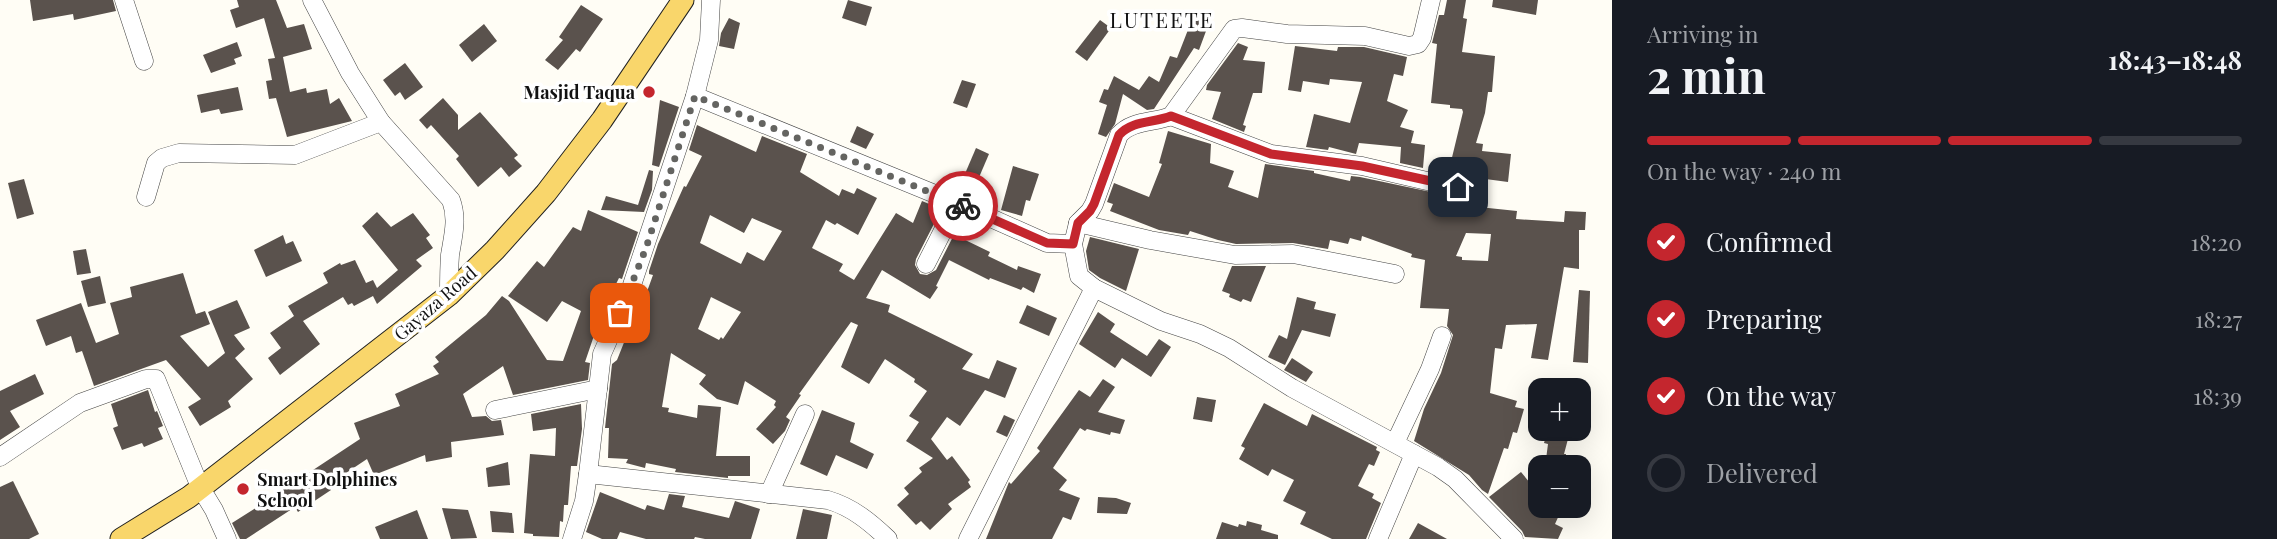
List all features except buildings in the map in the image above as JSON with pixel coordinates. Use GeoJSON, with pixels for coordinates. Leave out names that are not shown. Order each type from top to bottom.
{"type":"FeatureCollection","features":[{"type":"Feature","properties":{"kind":"main road","name":"Gayaza Road"},"geometry":{"type":"LineString","coordinates":[[121,539],[200,487],[449,295],[495,250],[546,192],[602,120],[682,0]]}},
{"type":"Feature","properties":{"kind":"street"},"geometry":{"type":"LineString","coordinates":[[124,0],[144,61]]}},
{"type":"Feature","properties":{"kind":"street"},"geometry":{"type":"LineString","coordinates":[[312,0],[350,73],[381,122],[451,200],[455,225],[450,255],[449,295]]}},
{"type":"Feature","properties":{"kind":"street"},"geometry":{"type":"LineString","coordinates":[[572,539],[584,502],[602,354],[634,281],[695,96],[709,40],[711,0]]}},
{"type":"Feature","properties":{"kind":"street"},"geometry":{"type":"LineString","coordinates":[[1431,0],[1422,38],[1418,44],[1409,46],[1365,36],[1287,34],[1234,29],[1171,116],[1135,124],[1124,130],[1115,143],[1090,211],[1078,223],[1073,244],[1079,275],[1094,288],[1161,321],[1200,334],[1229,348],[1275,378],[1414,454],[1455,479],[1514,539]]}},
{"type":"Feature","properties":{"kind":"street"},"geometry":{"type":"LineString","coordinates":[[695,96],[957,203],[1047,243],[1073,244]]}},
{"type":"Feature","properties":{"kind":"street"},"geometry":{"type":"LineString","coordinates":[[1171,116],[1271,154],[1362,166],[1403,177],[1476,190]]}},
{"type":"Feature","properties":{"kind":"street"},"geometry":{"type":"LineString","coordinates":[[146,197],[156,163],[170,155],[295,155],[381,122]]}},
{"type":"Feature","properties":{"kind":"street"},"geometry":{"type":"LineString","coordinates":[[926,264],[957,203]]}},
{"type":"Feature","properties":{"kind":"street"},"geometry":{"type":"LineString","coordinates":[[1078,223],[1139,238],[1235,255],[1293,254],[1395,274]]}},
{"type":"Feature","properties":{"kind":"street"},"geometry":{"type":"LineString","coordinates":[[968,539],[1094,288]]}},
{"type":"Feature","properties":{"kind":"street"},"geometry":{"type":"LineString","coordinates":[[1395,443],[1430,369],[1442,336]]}},
{"type":"Feature","properties":{"kind":"street"},"geometry":{"type":"LineString","coordinates":[[0,457],[84,401],[152,378],[158,382],[200,487],[227,539]]}},
{"type":"Feature","properties":{"kind":"street"},"geometry":{"type":"LineString","coordinates":[[495,410],[598,389]]}},
{"type":"Feature","properties":{"kind":"street"},"geometry":{"type":"LineString","coordinates":[[769,494],[805,414]]}},
{"type":"Feature","properties":{"kind":"street"},"geometry":{"type":"LineString","coordinates":[[1378,539],[1414,454]]}},
{"type":"Feature","properties":{"kind":"street"},"geometry":{"type":"LineString","coordinates":[[588,474],[816,497],[837,502],[868,520],[888,539]]}},
{"type":"Feature","properties":{"kind":"way so far"},"geometry":{"type":"LineString","coordinates":[[620,313],[646,248],[695,96],[963,206]]}},
{"type":"Feature","properties":{"kind":"place","name":"Masjid Taqua"},"geometry":{"type":"Point","coordinates":[649,92]}},
{"type":"Feature","properties":{"kind":"place","name":"Smart Dolphines School"},"geometry":{"type":"Point","coordinates":[243,489]}},
{"type":"Feature","properties":{"kind":"district","name":"LUTEETE"},"geometry":{"type":"Point","coordinates":[1162,19]}},
{"type":"Feature","properties":{"kind":"route"},"geometry":{"type":"LineString","coordinates":[[963,206],[1047,243],[1073,244],[1078,223],[1094,204],[1119,135],[1135,124],[1171,116],[1271,154],[1362,166],[1458,187]]}}]}
